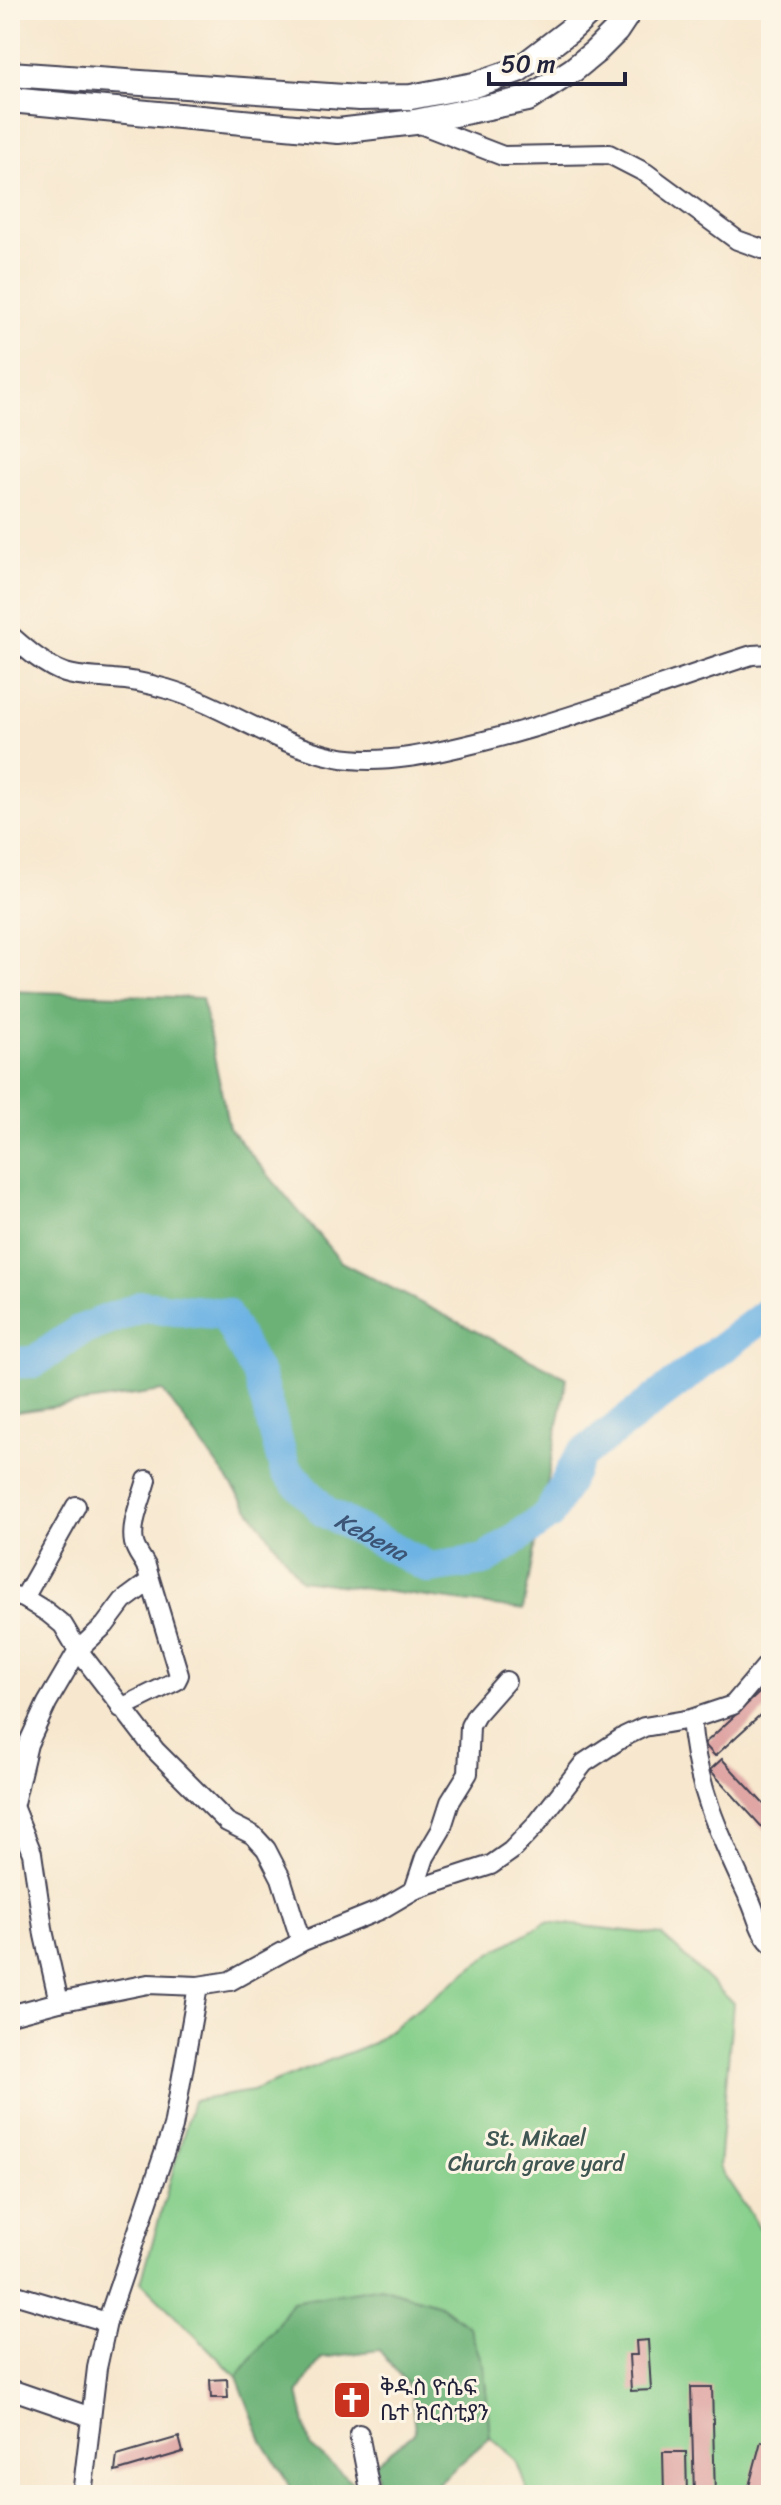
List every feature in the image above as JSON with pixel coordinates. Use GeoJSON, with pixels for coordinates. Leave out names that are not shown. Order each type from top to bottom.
{"type":"FeatureCollection","features":[{"type":"Feature","properties":{"kind":"main road"},"geometry":{"type":"LineString","coordinates":[[10,74],[359,98],[411,97],[474,85],[518,70],[592,10]]}},
{"type":"Feature","properties":{"kind":"main road"},"geometry":{"type":"LineString","coordinates":[[10,100],[338,131],[415,122],[528,99],[595,52],[616,31],[630,10]]}},
{"type":"Feature","properties":{"kind":"street"},"geometry":{"type":"LineString","coordinates":[[415,122],[503,156],[609,154],[646,173],[737,240],[771,249]]}},
{"type":"Feature","properties":{"kind":"street"},"geometry":{"type":"LineString","coordinates":[[10,635],[63,673],[118,679],[167,689],[290,745],[339,758],[375,759],[429,754],[515,733],[593,711],[752,655],[771,654]]}},
{"type":"Feature","properties":{"kind":"street"},"geometry":{"type":"LineString","coordinates":[[121,1708],[176,1681],[179,1675],[146,1566],[133,1539],[147,1480]]}},
{"type":"Feature","properties":{"kind":"street"},"geometry":{"type":"LineString","coordinates":[[76,1506],[17,1597],[47,1612],[63,1625],[78,1650],[155,1750],[227,1822],[253,1835],[266,1849],[281,1878],[301,1942]]}},
{"type":"Feature","properties":{"kind":"street"},"geometry":{"type":"LineString","coordinates":[[59,2002],[44,1935],[32,1853],[12,1801],[28,1744],[47,1703],[78,1650],[105,1625],[123,1601],[150,1581]]}},
{"type":"Feature","properties":{"kind":"street"},"geometry":{"type":"LineString","coordinates":[[10,2015],[148,1984],[198,1986],[230,1981],[301,1942],[380,1910],[414,1890],[491,1865],[511,1851],[535,1826],[584,1763],[644,1727],[691,1719],[733,1705],[771,1660]]}},
{"type":"Feature","properties":{"kind":"street"},"geometry":{"type":"LineString","coordinates":[[414,1890],[450,1802],[468,1773],[470,1726],[506,1681]]}},
{"type":"Feature","properties":{"kind":"street"},"geometry":{"type":"LineString","coordinates":[[691,1719],[697,1764],[709,1810],[762,1934],[771,1943]]}},
{"type":"Feature","properties":{"kind":"street"},"geometry":{"type":"LineString","coordinates":[[82,2495],[97,2368],[107,2322],[173,2127],[198,1986]]}},
{"type":"Feature","properties":{"kind":"street"},"geometry":{"type":"LineString","coordinates":[[10,2293],[107,2322]]}},
{"type":"Feature","properties":{"kind":"street"},"geometry":{"type":"LineString","coordinates":[[10,2389],[91,2417]]}},
{"type":"Feature","properties":{"kind":"street"},"geometry":{"type":"LineString","coordinates":[[359,2434],[371,2495]]}},
{"type":"Feature","properties":{"kind":"green space"},"geometry":{"type":"Polygon","coordinates":[[[10,991],[202,998],[229,1128],[341,1262],[567,1378],[523,1610],[301,1580],[163,1391],[10,1413],[10,991]]]}},
{"type":"Feature","properties":{"kind":"green space","name":"St. Mikael Church grave yard"},"geometry":{"type":"Polygon","coordinates":[[[547,1922],[662,1935],[733,2003],[719,2167],[763,2233],[771,2254],[771,2495],[529,2495],[516,2460],[490,2437],[484,2368],[292,2302],[237,2377],[141,2282],[193,2101],[252,2091],[373,2043],[493,1952],[547,1922]]]}},
{"type":"Feature","properties":{"kind":"green space"},"geometry":{"type":"Polygon","coordinates":[[[381,2287],[440,2305],[469,2327],[484,2368],[490,2437],[425,2495],[384,2495],[380,2493],[375,2463],[415,2432],[411,2389],[379,2350],[322,2358],[298,2393],[310,2446],[367,2495],[296,2495],[262,2441],[237,2377],[292,2302],[381,2287]]]}},
{"type":"Feature","properties":{"kind":"building"},"geometry":{"type":"Polygon","coordinates":[[[771,1682],[771,1705],[715,1756],[704,1744],[771,1682]]]}},
{"type":"Feature","properties":{"kind":"building"},"geometry":{"type":"Polygon","coordinates":[[[722,1759],[771,1812],[771,1837],[710,1770],[722,1759]]]}},
{"type":"Feature","properties":{"kind":"building"},"geometry":{"type":"Polygon","coordinates":[[[648,2340],[651,2390],[631,2391],[629,2355],[637,2355],[636,2341],[648,2340]]]}},
{"type":"Feature","properties":{"kind":"building"},"geometry":{"type":"Polygon","coordinates":[[[227,2379],[228,2398],[211,2398],[210,2380],[227,2379]]]}},
{"type":"Feature","properties":{"kind":"building"},"geometry":{"type":"Polygon","coordinates":[[[691,2387],[712,2387],[715,2495],[694,2495],[691,2387]]]}},
{"type":"Feature","properties":{"kind":"building"},"geometry":{"type":"Polygon","coordinates":[[[179,2437],[183,2452],[115,2472],[117,2455],[179,2437]]]}},
{"type":"Feature","properties":{"kind":"building"},"geometry":{"type":"Polygon","coordinates":[[[761,2441],[771,2444],[771,2495],[748,2490],[761,2441]]]}},
{"type":"Feature","properties":{"kind":"building"},"geometry":{"type":"Polygon","coordinates":[[[663,2452],[686,2452],[687,2495],[664,2495],[663,2452]]]}},
{"type":"Feature","properties":{"kind":"waterway","name":"Kebena"},"geometry":{"type":"LineString","coordinates":[[10,1363],[34,1362],[79,1331],[143,1306],[225,1314],[259,1377],[285,1469],[325,1512],[430,1568],[485,1560],[549,1515],[580,1456],[771,1311]]}},
{"type":"Feature","properties":{"kind":"place","name":"ቅዱስ ዮሴፍ ቤተ ክርስቲያን"},"geometry":{"type":"Point","coordinates":[352,2400]}}]}
